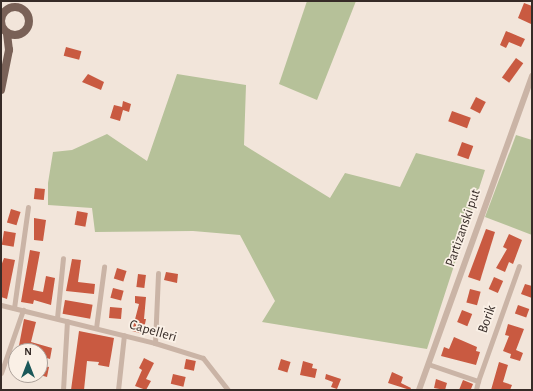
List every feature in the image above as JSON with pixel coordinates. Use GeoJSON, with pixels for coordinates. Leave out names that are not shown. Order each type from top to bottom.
{"type":"FeatureCollection","features":[{"type":"Feature","properties":{"kind":"main road"},"geometry":{"type":"LineString","coordinates":[[24,1],[25,10]]}},
{"type":"Feature","properties":{"kind":"main road"},"geometry":{"type":"LineString","coordinates":[[1,90],[9,50],[7,33],[2,25],[3,13],[15,4],[25,10],[29,16],[29,24],[26,31],[19,35],[9,50]]}},
{"type":"Feature","properties":{"kind":"main road"},"geometry":{"type":"LineString","coordinates":[[7,33],[19,35]]}},
{"type":"Feature","properties":{"kind":"street","name":"Partizanski put"},"geometry":{"type":"LineString","coordinates":[[419,390],[532,76]]}},
{"type":"Feature","properties":{"kind":"street"},"geometry":{"type":"LineString","coordinates":[[14,308],[28,207]]}},
{"type":"Feature","properties":{"kind":"street"},"geometry":{"type":"LineString","coordinates":[[56,318],[63,258]]}},
{"type":"Feature","properties":{"kind":"street","name":"Borik"},"geometry":{"type":"LineString","coordinates":[[476,390],[519,266]]}},
{"type":"Feature","properties":{"kind":"street"},"geometry":{"type":"LineString","coordinates":[[96,328],[104,267]]}},
{"type":"Feature","properties":{"kind":"street"},"geometry":{"type":"LineString","coordinates":[[155,343],[158,273]]}},
{"type":"Feature","properties":{"kind":"street","name":"Capelleri"},"geometry":{"type":"LineString","coordinates":[[1,305],[155,343],[203,358],[228,390]]}},
{"type":"Feature","properties":{"kind":"street"},"geometry":{"type":"LineString","coordinates":[[1,373],[23,310]]}},
{"type":"Feature","properties":{"kind":"street"},"geometry":{"type":"LineString","coordinates":[[62,390],[67,321]]}},
{"type":"Feature","properties":{"kind":"street"},"geometry":{"type":"LineString","coordinates":[[118,390],[124,335]]}},
{"type":"Feature","properties":{"kind":"street"},"geometry":{"type":"LineString","coordinates":[[428,364],[478,381]]}},
{"type":"Feature","properties":{"kind":"green space"},"geometry":{"type":"Polygon","coordinates":[[[307,1],[356,1],[317,100],[279,84],[307,1]]]}},
{"type":"Feature","properties":{"kind":"green space"},"geometry":{"type":"Polygon","coordinates":[[[177,74],[246,85],[244,145],[330,198],[345,173],[400,187],[416,153],[485,170],[427,349],[262,322],[275,301],[240,235],[193,231],[95,232],[92,208],[48,205],[48,183],[53,152],[72,150],[107,134],[147,161],[177,74]]]}},
{"type":"Feature","properties":{"kind":"green space"},"geometry":{"type":"Polygon","coordinates":[[[516,135],[532,140],[532,235],[485,217],[516,135]]]}},
{"type":"Feature","properties":{"kind":"building"},"geometry":{"type":"Polygon","coordinates":[[[524,3],[532,6],[531,24],[518,18],[524,3]]]}},
{"type":"Feature","properties":{"kind":"building"},"geometry":{"type":"Polygon","coordinates":[[[506,31],[525,39],[521,47],[509,42],[506,48],[500,45],[506,31]]]}},
{"type":"Feature","properties":{"kind":"building"},"geometry":{"type":"Polygon","coordinates":[[[66,47],[81,51],[79,60],[64,56],[66,47]]]}},
{"type":"Feature","properties":{"kind":"building"},"geometry":{"type":"Polygon","coordinates":[[[516,58],[523,63],[509,83],[502,77],[516,58]]]}},
{"type":"Feature","properties":{"kind":"building"},"geometry":{"type":"Polygon","coordinates":[[[88,74],[104,82],[101,90],[82,82],[88,74]]]}},
{"type":"Feature","properties":{"kind":"building"},"geometry":{"type":"Polygon","coordinates":[[[476,97],[486,102],[480,114],[470,109],[476,97]]]}},
{"type":"Feature","properties":{"kind":"building"},"geometry":{"type":"Polygon","coordinates":[[[123,101],[131,104],[129,112],[123,110],[120,121],[110,118],[114,105],[122,107],[123,101]]]}},
{"type":"Feature","properties":{"kind":"building"},"geometry":{"type":"Polygon","coordinates":[[[452,111],[471,118],[467,128],[448,121],[452,111]]]}},
{"type":"Feature","properties":{"kind":"building"},"geometry":{"type":"Polygon","coordinates":[[[462,142],[473,146],[468,159],[457,155],[462,142]]]}},
{"type":"Feature","properties":{"kind":"building"},"geometry":{"type":"Polygon","coordinates":[[[35,188],[45,189],[44,200],[34,199],[35,188]]]}},
{"type":"Feature","properties":{"kind":"building"},"geometry":{"type":"Polygon","coordinates":[[[11,209],[21,212],[16,225],[7,222],[11,209]]]}},
{"type":"Feature","properties":{"kind":"building"},"geometry":{"type":"Polygon","coordinates":[[[77,211],[88,213],[85,227],[75,225],[77,211]]]}},
{"type":"Feature","properties":{"kind":"building"},"geometry":{"type":"Polygon","coordinates":[[[34,218],[46,220],[43,241],[34,240],[34,218]]]}},
{"type":"Feature","properties":{"kind":"building"},"geometry":{"type":"Polygon","coordinates":[[[486,229],[495,232],[480,281],[468,277],[486,229]]]}},
{"type":"Feature","properties":{"kind":"building"},"geometry":{"type":"Polygon","coordinates":[[[4,231],[16,233],[14,247],[2,245],[4,231]]]}},
{"type":"Feature","properties":{"kind":"building"},"geometry":{"type":"Polygon","coordinates":[[[509,234],[522,240],[513,264],[509,262],[505,272],[496,268],[507,249],[503,247],[509,234]]]}},
{"type":"Feature","properties":{"kind":"building"},"geometry":{"type":"Polygon","coordinates":[[[30,250],[40,252],[33,290],[43,292],[46,276],[55,278],[51,305],[34,300],[33,304],[21,302],[30,250]]]}},
{"type":"Feature","properties":{"kind":"building"},"geometry":{"type":"Polygon","coordinates":[[[4,258],[15,260],[7,299],[1,297],[1,266],[4,258]]]}},
{"type":"Feature","properties":{"kind":"building"},"geometry":{"type":"Polygon","coordinates":[[[72,259],[81,260],[78,282],[95,284],[94,294],[66,291],[72,259]]]}},
{"type":"Feature","properties":{"kind":"building"},"geometry":{"type":"Polygon","coordinates":[[[117,268],[127,271],[123,281],[114,279],[117,268]]]}},
{"type":"Feature","properties":{"kind":"building"},"geometry":{"type":"Polygon","coordinates":[[[166,272],[178,274],[177,283],[164,280],[166,272]]]}},
{"type":"Feature","properties":{"kind":"building"},"geometry":{"type":"Polygon","coordinates":[[[138,274],[146,275],[144,288],[136,287],[138,274]]]}},
{"type":"Feature","properties":{"kind":"building"},"geometry":{"type":"Polygon","coordinates":[[[494,277],[503,281],[498,293],[489,289],[494,277]]]}},
{"type":"Feature","properties":{"kind":"building"},"geometry":{"type":"Polygon","coordinates":[[[525,284],[532,286],[532,298],[521,294],[525,284]]]}},
{"type":"Feature","properties":{"kind":"building"},"geometry":{"type":"Polygon","coordinates":[[[113,288],[124,291],[121,301],[110,298],[113,288]]]}},
{"type":"Feature","properties":{"kind":"building"},"geometry":{"type":"Polygon","coordinates":[[[470,289],[481,292],[477,305],[466,303],[470,289]]]}},
{"type":"Feature","properties":{"kind":"building"},"geometry":{"type":"Polygon","coordinates":[[[135,296],[146,297],[144,319],[146,319],[143,334],[132,331],[139,304],[135,303],[135,296]]]}},
{"type":"Feature","properties":{"kind":"building"},"geometry":{"type":"Polygon","coordinates":[[[65,300],[93,305],[90,319],[63,314],[65,300]]]}},
{"type":"Feature","properties":{"kind":"building"},"geometry":{"type":"Polygon","coordinates":[[[518,305],[529,309],[526,318],[515,313],[518,305]]]}},
{"type":"Feature","properties":{"kind":"building"},"geometry":{"type":"Polygon","coordinates":[[[110,307],[122,308],[121,319],[109,318],[110,307]]]}},
{"type":"Feature","properties":{"kind":"building"},"geometry":{"type":"Polygon","coordinates":[[[462,310],[472,314],[467,326],[457,322],[462,310]]]}},
{"type":"Feature","properties":{"kind":"building"},"geometry":{"type":"Polygon","coordinates":[[[24,319],[36,322],[31,342],[34,343],[20,343],[24,319]]]}},
{"type":"Feature","properties":{"kind":"building"},"geometry":{"type":"Polygon","coordinates":[[[508,324],[524,329],[516,350],[523,353],[520,361],[510,358],[511,354],[503,351],[509,336],[505,335],[508,324]]]}},
{"type":"Feature","properties":{"kind":"building"},"geometry":{"type":"Polygon","coordinates":[[[79,331],[114,338],[109,367],[98,365],[99,362],[87,361],[84,390],[71,390],[79,331]]]}},
{"type":"Feature","properties":{"kind":"building"},"geometry":{"type":"Polygon","coordinates":[[[454,337],[477,347],[476,351],[480,352],[476,365],[441,356],[444,347],[449,349],[454,337]]]}},
{"type":"Feature","properties":{"kind":"building"},"geometry":{"type":"Polygon","coordinates":[[[48,347],[52,348],[50,359],[48,358],[48,347]]]}},
{"type":"Feature","properties":{"kind":"building"},"geometry":{"type":"Polygon","coordinates":[[[144,358],[154,363],[146,379],[151,381],[146,390],[135,386],[142,370],[139,368],[144,358]]]}},
{"type":"Feature","properties":{"kind":"building"},"geometry":{"type":"Polygon","coordinates":[[[186,359],[196,361],[194,371],[184,369],[186,359]]]}},
{"type":"Feature","properties":{"kind":"building"},"geometry":{"type":"Polygon","coordinates":[[[281,359],[291,362],[287,372],[278,370],[281,359]]]}},
{"type":"Feature","properties":{"kind":"building"},"geometry":{"type":"Polygon","coordinates":[[[303,361],[313,364],[312,368],[317,369],[315,378],[300,375],[303,361]]]}},
{"type":"Feature","properties":{"kind":"building"},"geometry":{"type":"Polygon","coordinates":[[[499,362],[508,365],[503,382],[512,385],[510,390],[491,390],[499,362]]]}},
{"type":"Feature","properties":{"kind":"building"},"geometry":{"type":"Polygon","coordinates":[[[392,372],[403,377],[401,383],[411,388],[410,390],[388,383],[392,372]]]}},
{"type":"Feature","properties":{"kind":"building"},"geometry":{"type":"Polygon","coordinates":[[[173,374],[186,377],[183,387],[171,384],[173,374]]]}},
{"type":"Feature","properties":{"kind":"building"},"geometry":{"type":"Polygon","coordinates":[[[326,374],[341,379],[337,389],[331,387],[333,382],[325,379],[326,374]]]}},
{"type":"Feature","properties":{"kind":"building"},"geometry":{"type":"Polygon","coordinates":[[[436,379],[447,383],[445,390],[434,388],[436,379]]]}},
{"type":"Feature","properties":{"kind":"building"},"geometry":{"type":"Polygon","coordinates":[[[463,380],[473,384],[471,389],[459,390],[463,380]]]}}]}
